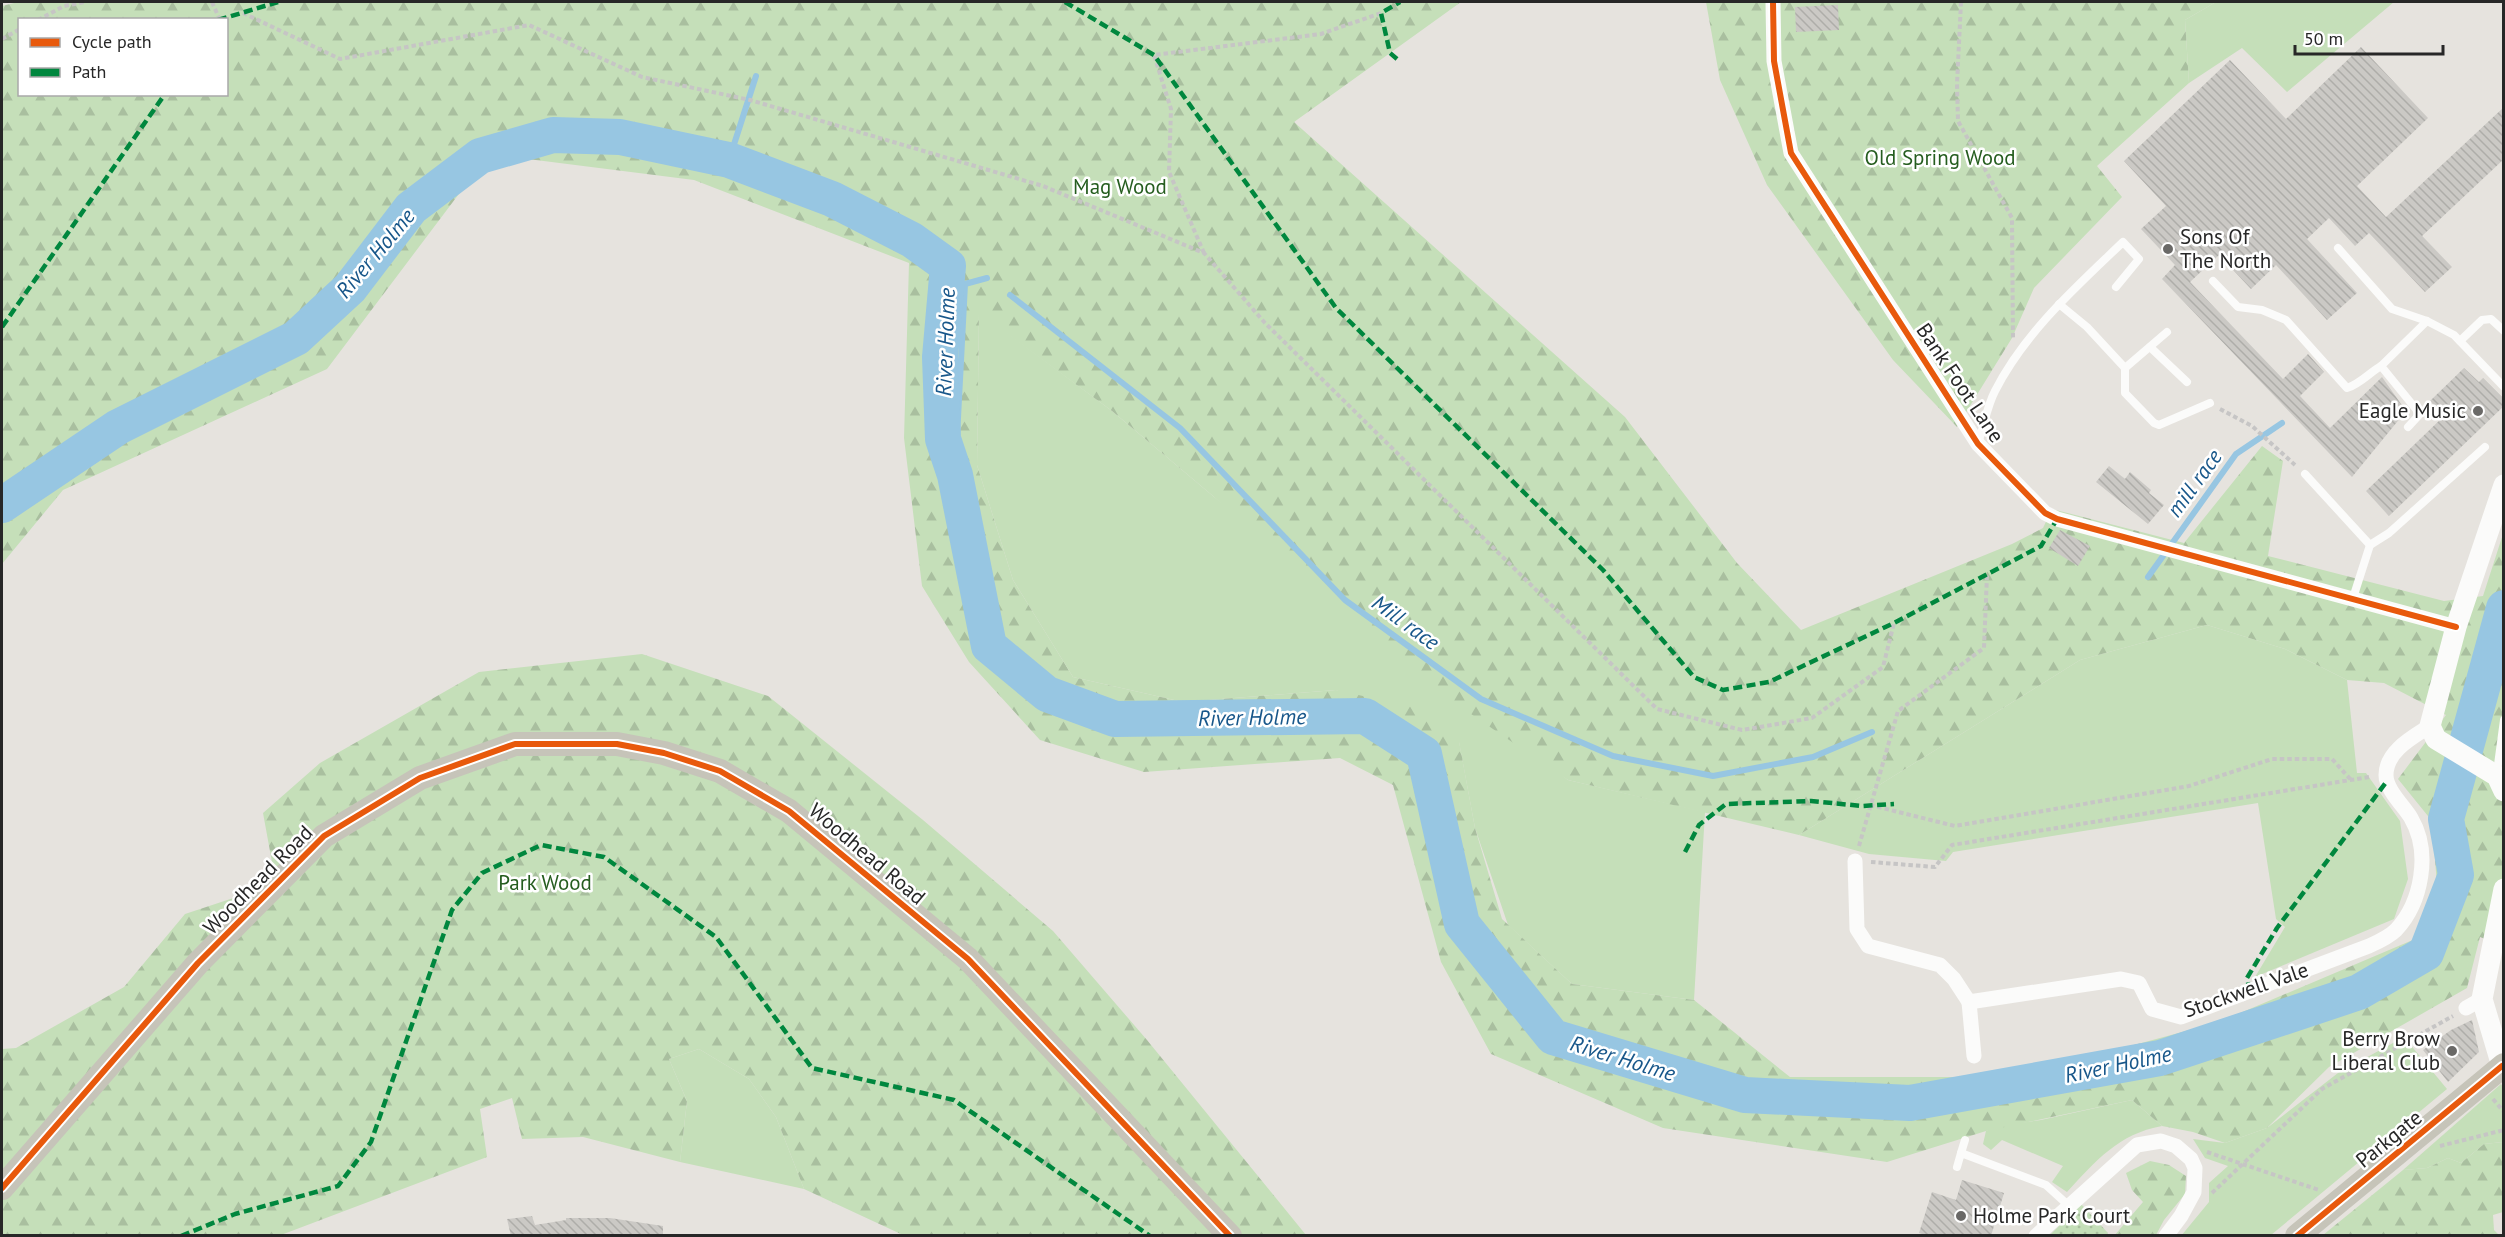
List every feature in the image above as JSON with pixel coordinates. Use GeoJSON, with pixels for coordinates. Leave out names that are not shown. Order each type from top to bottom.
{"type":"FeatureCollection","features":[{"type":"Feature","properties":{"kind":"main road"},"geometry":{"type":"LineString","coordinates":[[2495,778],[2436,739],[2430,726],[2456,627],[2504,485]]}},
{"type":"Feature","properties":{"kind":"main road","name":"Woodhead Road"},"geometry":{"type":"LineString","coordinates":[[2,1188],[198,963],[324,836],[420,778],[515,744],[617,744],[664,753],[720,771],[789,811],[968,959],[1230,1236]]}},
{"type":"Feature","properties":{"kind":"main road"},"geometry":{"type":"LineString","coordinates":[[2503,1067],[2474,1004],[2504,889]]}},
{"type":"Feature","properties":{"kind":"main road","name":"Parkgate"},"geometry":{"type":"LineString","coordinates":[[2297,1236],[2503,1067]]}},
{"type":"Feature","properties":{"kind":"street","name":"Bank Foot Lane"},"geometry":{"type":"LineString","coordinates":[[1773,2],[1774,61],[1791,153],[1978,444],[2045,513],[2057,519],[2186,552],[2456,627]]}},
{"type":"Feature","properties":{"kind":"street"},"geometry":{"type":"LineString","coordinates":[[2386,772],[2397,747],[2430,726]]}},
{"type":"Feature","properties":{"kind":"street","name":"Stockwell Vale"},"geometry":{"type":"LineString","coordinates":[[1969,1002],[2121,979],[2139,983],[2152,1009],[2181,1017],[2369,946],[2394,932],[2409,914],[2420,884],[2423,852],[2413,820],[2387,781],[2386,772]]}},
{"type":"Feature","properties":{"kind":"street"},"geometry":{"type":"LineString","coordinates":[[1855,861],[1857,929],[1868,946],[1940,965],[1954,979],[1969,1002],[1974,1056]]}},
{"type":"Feature","properties":{"kind":"street"},"geometry":{"type":"LineString","coordinates":[[2036,1236],[2137,1145],[2162,1141],[2184,1152],[2191,1159],[2195,1168],[2194,1192],[2181,1216],[2166,1236]]}},
{"type":"Feature","properties":{"kind":"lane"},"geometry":{"type":"LineString","coordinates":[[1978,444],[1995,392],[2022,349],[2059,304],[2123,242],[2139,259],[2116,287]]}},
{"type":"Feature","properties":{"kind":"lane"},"geometry":{"type":"LineString","coordinates":[[2338,248],[2392,309],[2427,321],[2454,335],[2504,387]]}},
{"type":"Feature","properties":{"kind":"lane"},"geometry":{"type":"LineString","coordinates":[[2213,281],[2238,308],[2262,310],[2286,320],[2347,388],[2356,385],[2367,374],[2381,366],[2427,321]]}},
{"type":"Feature","properties":{"kind":"lane"},"geometry":{"type":"LineString","coordinates":[[2059,304],[2087,327],[2125,368],[2125,393],[2158,425],[2210,403]]}},
{"type":"Feature","properties":{"kind":"lane"},"geometry":{"type":"LineString","coordinates":[[2460,341],[2482,320],[2491,319],[2504,331]]}},
{"type":"Feature","properties":{"kind":"lane"},"geometry":{"type":"LineString","coordinates":[[2125,368],[2167,332]]}},
{"type":"Feature","properties":{"kind":"lane"},"geometry":{"type":"LineString","coordinates":[[2150,346],[2187,382]]}},
{"type":"Feature","properties":{"kind":"lane"},"geometry":{"type":"LineString","coordinates":[[2381,366],[2420,414],[2408,427]]}},
{"type":"Feature","properties":{"kind":"lane"},"geometry":{"type":"LineString","coordinates":[[2353,598],[2370,545],[2389,533],[2485,447]]}},
{"type":"Feature","properties":{"kind":"lane"},"geometry":{"type":"LineString","coordinates":[[2305,474],[2370,545]]}},
{"type":"Feature","properties":{"kind":"lane"},"geometry":{"type":"LineString","coordinates":[[2495,778],[2504,720]]}},
{"type":"Feature","properties":{"kind":"lane"},"geometry":{"type":"LineString","coordinates":[[1957,1167],[1965,1140]]}},
{"type":"Feature","properties":{"kind":"lane"},"geometry":{"type":"LineString","coordinates":[[1961,1153],[2046,1185],[2068,1205]]}},
{"type":"Feature","properties":{"kind":"path"},"geometry":{"type":"LineString","coordinates":[[42,18],[64,6],[85,2]]}},
{"type":"Feature","properties":{"kind":"path"},"geometry":{"type":"LineString","coordinates":[[212,2],[219,18]]}},
{"type":"Feature","properties":{"kind":"path"},"geometry":{"type":"LineString","coordinates":[[1961,2],[1957,84],[1958,121],[2012,219],[2012,338],[2022,349]]}},
{"type":"Feature","properties":{"kind":"path"},"geometry":{"type":"LineString","coordinates":[[243,13],[340,58],[530,25],[642,77],[750,100],[1043,186],[1204,253]]}},
{"type":"Feature","properties":{"kind":"path"},"geometry":{"type":"LineString","coordinates":[[1381,13],[1321,34],[1154,55],[1171,109],[1169,172],[1204,253],[1265,323],[1657,709],[1742,730],[1812,718],[1883,667],[1894,623]]}},
{"type":"Feature","properties":{"kind":"path"},"geometry":{"type":"LineString","coordinates":[[2,39],[18,30]]}},
{"type":"Feature","properties":{"kind":"path"},"geometry":{"type":"LineString","coordinates":[[2210,403],[2252,426],[2305,474]]}},
{"type":"Feature","properties":{"kind":"path"},"geometry":{"type":"LineString","coordinates":[[1987,575],[1984,648],[1898,711],[1855,861],[1935,867],[1952,845],[2352,781],[2386,772]]}},
{"type":"Feature","properties":{"kind":"path"},"geometry":{"type":"LineString","coordinates":[[1870,805],[1955,826],[2189,786],[2272,759],[2332,759],[2352,781]]}},
{"type":"Feature","properties":{"kind":"path"},"geometry":{"type":"LineString","coordinates":[[2194,1192],[2210,1194],[2322,1089],[2474,1004]]}},
{"type":"Feature","properties":{"kind":"path"},"geometry":{"type":"LineString","coordinates":[[2407,1145],[2430,1148],[2504,1130]]}},
{"type":"Feature","properties":{"kind":"path"},"geometry":{"type":"LineString","coordinates":[[2184,1152],[2193,1147],[2343,1198]]}},
{"type":"Feature","properties":{"kind":"green space","name":"Mag Wood"},"geometry":{"type":"Polygon","coordinates":[[[18,2],[1461,2],[1294,122],[1625,417],[1737,563],[1801,630],[2012,544],[2043,528],[2052,509],[2184,543],[2262,446],[2283,461],[2268,556],[2444,601],[2483,596],[2503,534],[2503,946],[2480,937],[2467,988],[2329,1067],[2267,1128],[2225,1143],[2193,1132],[2162,1126],[2132,1100],[1986,1131],[1887,1162],[1663,1128],[1491,1054],[1441,962],[1393,785],[1340,758],[1144,772],[1040,740],[969,662],[922,586],[904,438],[909,263],[694,180],[489,154],[327,369],[63,490],[2,564],[2,6],[18,2]],[[979,313],[977,465],[1013,580],[1073,677],[1183,702],[1336,690],[1412,707],[1459,741],[1475,828],[1502,919],[1572,984],[1694,1000],[1790,1077],[1959,1077],[2134,1045],[2219,1022],[2415,939],[2437,885],[2432,821],[2398,779],[2446,715],[2384,683],[2347,680],[2285,649],[2207,625],[2080,660],[1799,835],[1568,780],[1402,667],[1213,496],[1112,411],[979,313]]]}},
{"type":"Feature","properties":{"kind":"green space","name":"Old Spring Wood"},"geometry":{"type":"Polygon","coordinates":[[[1706,2],[2216,2],[2185,20],[2189,83],[2097,166],[2122,197],[2034,288],[2012,338],[1957,427],[1893,360],[1767,185],[1720,80],[1706,2]]]}},
{"type":"Feature","properties":{"kind":"green space"},"geometry":{"type":"Polygon","coordinates":[[[2216,2],[2394,2],[2287,92],[2242,48],[2189,83],[2185,20],[2216,2]]]}},
{"type":"Feature","properties":{"kind":"green space"},"geometry":{"type":"Polygon","coordinates":[[[979,312],[1112,411],[1213,496],[1568,780],[1705,812],[1694,1000],[1572,984],[1508,925],[1475,828],[1459,742],[1336,690],[1183,702],[1073,677],[1013,580],[977,465],[979,312]]]}},
{"type":"Feature","properties":{"kind":"green space"},"geometry":{"type":"Polygon","coordinates":[[[2207,625],[2285,649],[2347,680],[2357,773],[2366,773],[2400,821],[2408,879],[2394,919],[2255,977],[2285,927],[2276,919],[2258,803],[1953,852],[1946,861],[1869,854],[1799,835],[2080,660],[2207,625]]]}},
{"type":"Feature","properties":{"kind":"green space","name":"Park Wood"},"geometry":{"type":"Polygon","coordinates":[[[642,654],[768,696],[923,820],[1053,931],[1147,1040],[1306,1235],[903,1235],[804,1189],[776,1117],[749,1079],[699,1049],[669,1059],[687,1101],[680,1162],[583,1137],[522,1139],[512,1098],[480,1109],[487,1157],[281,1235],[2,1236],[2,1049],[16,1048],[124,987],[185,914],[276,884],[263,813],[320,763],[479,672],[642,654]]]}},
{"type":"Feature","properties":{"kind":"green space"},"geometry":{"type":"Polygon","coordinates":[[[2404,1037],[2447,1089],[2271,1235],[2181,1236],[2209,1202],[2209,1183],[2228,1166],[2205,1158],[2193,1139],[2225,1143],[2267,1128],[2338,1073],[2404,1037]]]}},
{"type":"Feature","properties":{"kind":"green space"},"geometry":{"type":"Polygon","coordinates":[[[699,1049],[749,1079],[776,1117],[804,1189],[680,1162],[687,1101],[669,1059],[699,1049]]]}},
{"type":"Feature","properties":{"kind":"green space"},"geometry":{"type":"Polygon","coordinates":[[[2501,1084],[2504,1089],[2503,1142],[2484,1144],[2461,1163],[2448,1158],[2427,1168],[2403,1170],[2501,1084]]]}},
{"type":"Feature","properties":{"kind":"green space"},"geometry":{"type":"Polygon","coordinates":[[[2132,1100],[2162,1126],[2146,1130],[2120,1142],[2098,1160],[2067,1192],[2052,1182],[2063,1166],[2002,1140],[1991,1150],[1983,1144],[1986,1131],[1997,1126],[2041,1120],[2132,1100]]]}},
{"type":"Feature","properties":{"kind":"green space"},"geometry":{"type":"Polygon","coordinates":[[[2503,1142],[2503,1212],[2493,1215],[2494,1230],[2499,1235],[2323,1235],[2403,1170],[2427,1168],[2448,1158],[2461,1163],[2484,1144],[2503,1142]]]}},
{"type":"Feature","properties":{"kind":"green space"},"geometry":{"type":"Polygon","coordinates":[[[2150,1161],[2169,1165],[2186,1176],[2185,1194],[2164,1220],[2156,1235],[2114,1236],[2143,1202],[2132,1190],[2126,1173],[2150,1161]]]}},
{"type":"Feature","properties":{"kind":"green space"},"geometry":{"type":"Polygon","coordinates":[[[2081,1204],[2108,1233],[2106,1236],[2049,1236],[2081,1204]]]}},
{"type":"Feature","properties":{"kind":"building"},"geometry":{"type":"Polygon","coordinates":[[[1838,5],[1839,30],[1796,32],[1795,7],[1838,5]]]}},
{"type":"Feature","properties":{"kind":"building"},"geometry":{"type":"Polygon","coordinates":[[[2361,47],[2428,118],[2357,186],[2386,217],[2504,107],[2504,159],[2422,236],[2452,267],[2425,292],[2369,233],[2355,246],[2329,218],[2307,239],[2357,293],[2327,320],[2276,265],[2251,289],[2219,255],[2190,282],[2283,379],[2308,354],[2324,372],[2300,396],[2330,428],[2382,377],[2406,411],[2352,477],[2162,279],[2175,265],[2141,229],[2166,206],[2124,161],[2230,60],[2286,119],[2361,47]]]}},
{"type":"Feature","properties":{"kind":"building"},"geometry":{"type":"Polygon","coordinates":[[[2464,368],[2479,382],[2483,378],[2504,399],[2504,406],[2389,516],[2366,491],[2444,416],[2430,401],[2464,368]]]}},
{"type":"Feature","properties":{"kind":"building"},"geometry":{"type":"Polygon","coordinates":[[[2109,466],[2125,479],[2130,472],[2151,490],[2149,493],[2164,505],[2148,524],[2096,482],[2109,466]]]}},
{"type":"Feature","properties":{"kind":"building"},"geometry":{"type":"Polygon","coordinates":[[[2060,530],[2090,546],[2078,566],[2049,548],[2060,530]]]}},
{"type":"Feature","properties":{"kind":"building","name":"Berry Brow Liberal Club"},"geometry":{"type":"Polygon","coordinates":[[[2472,1020],[2479,1052],[2448,1082],[2423,1050],[2451,1030],[2472,1020]]]}},
{"type":"Feature","properties":{"kind":"building","name":"Holme Park Court"},"geometry":{"type":"Polygon","coordinates":[[[1962,1180],[2004,1193],[1991,1236],[1928,1236],[1919,1233],[1932,1192],[1956,1200],[1962,1180]]]}},
{"type":"Feature","properties":{"kind":"building"},"geometry":{"type":"Polygon","coordinates":[[[532,1216],[535,1225],[566,1220],[566,1218],[610,1218],[663,1226],[663,1236],[511,1236],[507,1219],[532,1216]]]}},
{"type":"Feature","properties":{"kind":"waterway"},"geometry":{"type":"LineString","coordinates":[[729,160],[756,76]]}},
{"type":"Feature","properties":{"kind":"waterway","name":"River Holme"},"geometry":{"type":"LineString","coordinates":[[2,505],[118,427],[296,338],[350,288],[411,208],[480,156],[553,135],[620,137],[729,160],[832,199],[912,240],[948,266],[940,357],[943,439],[955,475],[989,646],[1047,694],[1115,719],[1365,716],[1424,754],[1462,924],[1553,1037],[1745,1095],[1910,1103],[2160,1058],[2359,992],[2426,953],[2456,875],[2446,819],[2504,608]]}},
{"type":"Feature","properties":{"kind":"waterway","name":"Mill race"},"geometry":{"type":"LineString","coordinates":[[955,475],[965,284],[987,278]]}},
{"type":"Feature","properties":{"kind":"waterway","name":"Mill race"},"geometry":{"type":"LineString","coordinates":[[1010,295],[1180,428],[1345,600],[1481,699],[1613,756],[1713,776],[1813,757],[1872,732]]}},
{"type":"Feature","properties":{"kind":"waterway","name":"mill race"},"geometry":{"type":"LineString","coordinates":[[2148,577],[2236,454],[2282,423]]}},
{"type":"Feature","properties":{"kind":"marked path"},"geometry":{"type":"LineString","coordinates":[[225,18],[278,2]]}},
{"type":"Feature","properties":{"kind":"marked path"},"geometry":{"type":"LineString","coordinates":[[1065,2],[1154,55],[1336,308],[1603,570],[1694,677],[1723,690],[1769,682],[1894,623],[2041,546],[2057,519]]}},
{"type":"Feature","properties":{"kind":"marked path"},"geometry":{"type":"LineString","coordinates":[[1397,59],[1390,53],[1381,13],[1400,2]]}},
{"type":"Feature","properties":{"kind":"marked path"},"geometry":{"type":"LineString","coordinates":[[2,327],[164,96]]}},
{"type":"Feature","properties":{"kind":"marked path"},"geometry":{"type":"LineString","coordinates":[[2250,991],[2247,978],[2277,928],[2387,781]]}},
{"type":"Feature","properties":{"kind":"marked path"},"geometry":{"type":"LineString","coordinates":[[1685,852],[1699,825],[1726,804],[1811,801],[1862,806],[1894,804]]}},
{"type":"Feature","properties":{"kind":"marked path"},"geometry":{"type":"LineString","coordinates":[[181,1236],[235,1214],[338,1186],[371,1142],[452,910],[482,873],[541,845],[604,857],[716,937],[812,1068],[954,1100],[1150,1236]]}},
{"type":"Feature","properties":{"kind":"cycle path"},"geometry":{"type":"LineString","coordinates":[[1773,2],[1774,61],[1791,153],[1978,444],[2045,513],[2057,519],[2456,627]]}},
{"type":"Feature","properties":{"kind":"cycle path"},"geometry":{"type":"LineString","coordinates":[[2,1188],[198,963],[324,836],[420,778],[515,744],[617,744],[664,753],[720,771],[789,811],[968,959],[1230,1236]]}},
{"type":"Feature","properties":{"kind":"cycle path"},"geometry":{"type":"LineString","coordinates":[[2297,1236],[2502,1066]]}},
{"type":"Feature","properties":{"kind":"place","name":"Sons Of The North"},"geometry":{"type":"Point","coordinates":[2168,249]}},
{"type":"Feature","properties":{"kind":"place","name":"Eagle Music"},"geometry":{"type":"Point","coordinates":[2478,411]}},
{"type":"Feature","properties":{"kind":"place","name":"Berry Brow Liberal Club"},"geometry":{"type":"Point","coordinates":[2452,1051]}},
{"type":"Feature","properties":{"kind":"place","name":"Holme Park Court"},"geometry":{"type":"Point","coordinates":[1961,1216]}}]}
